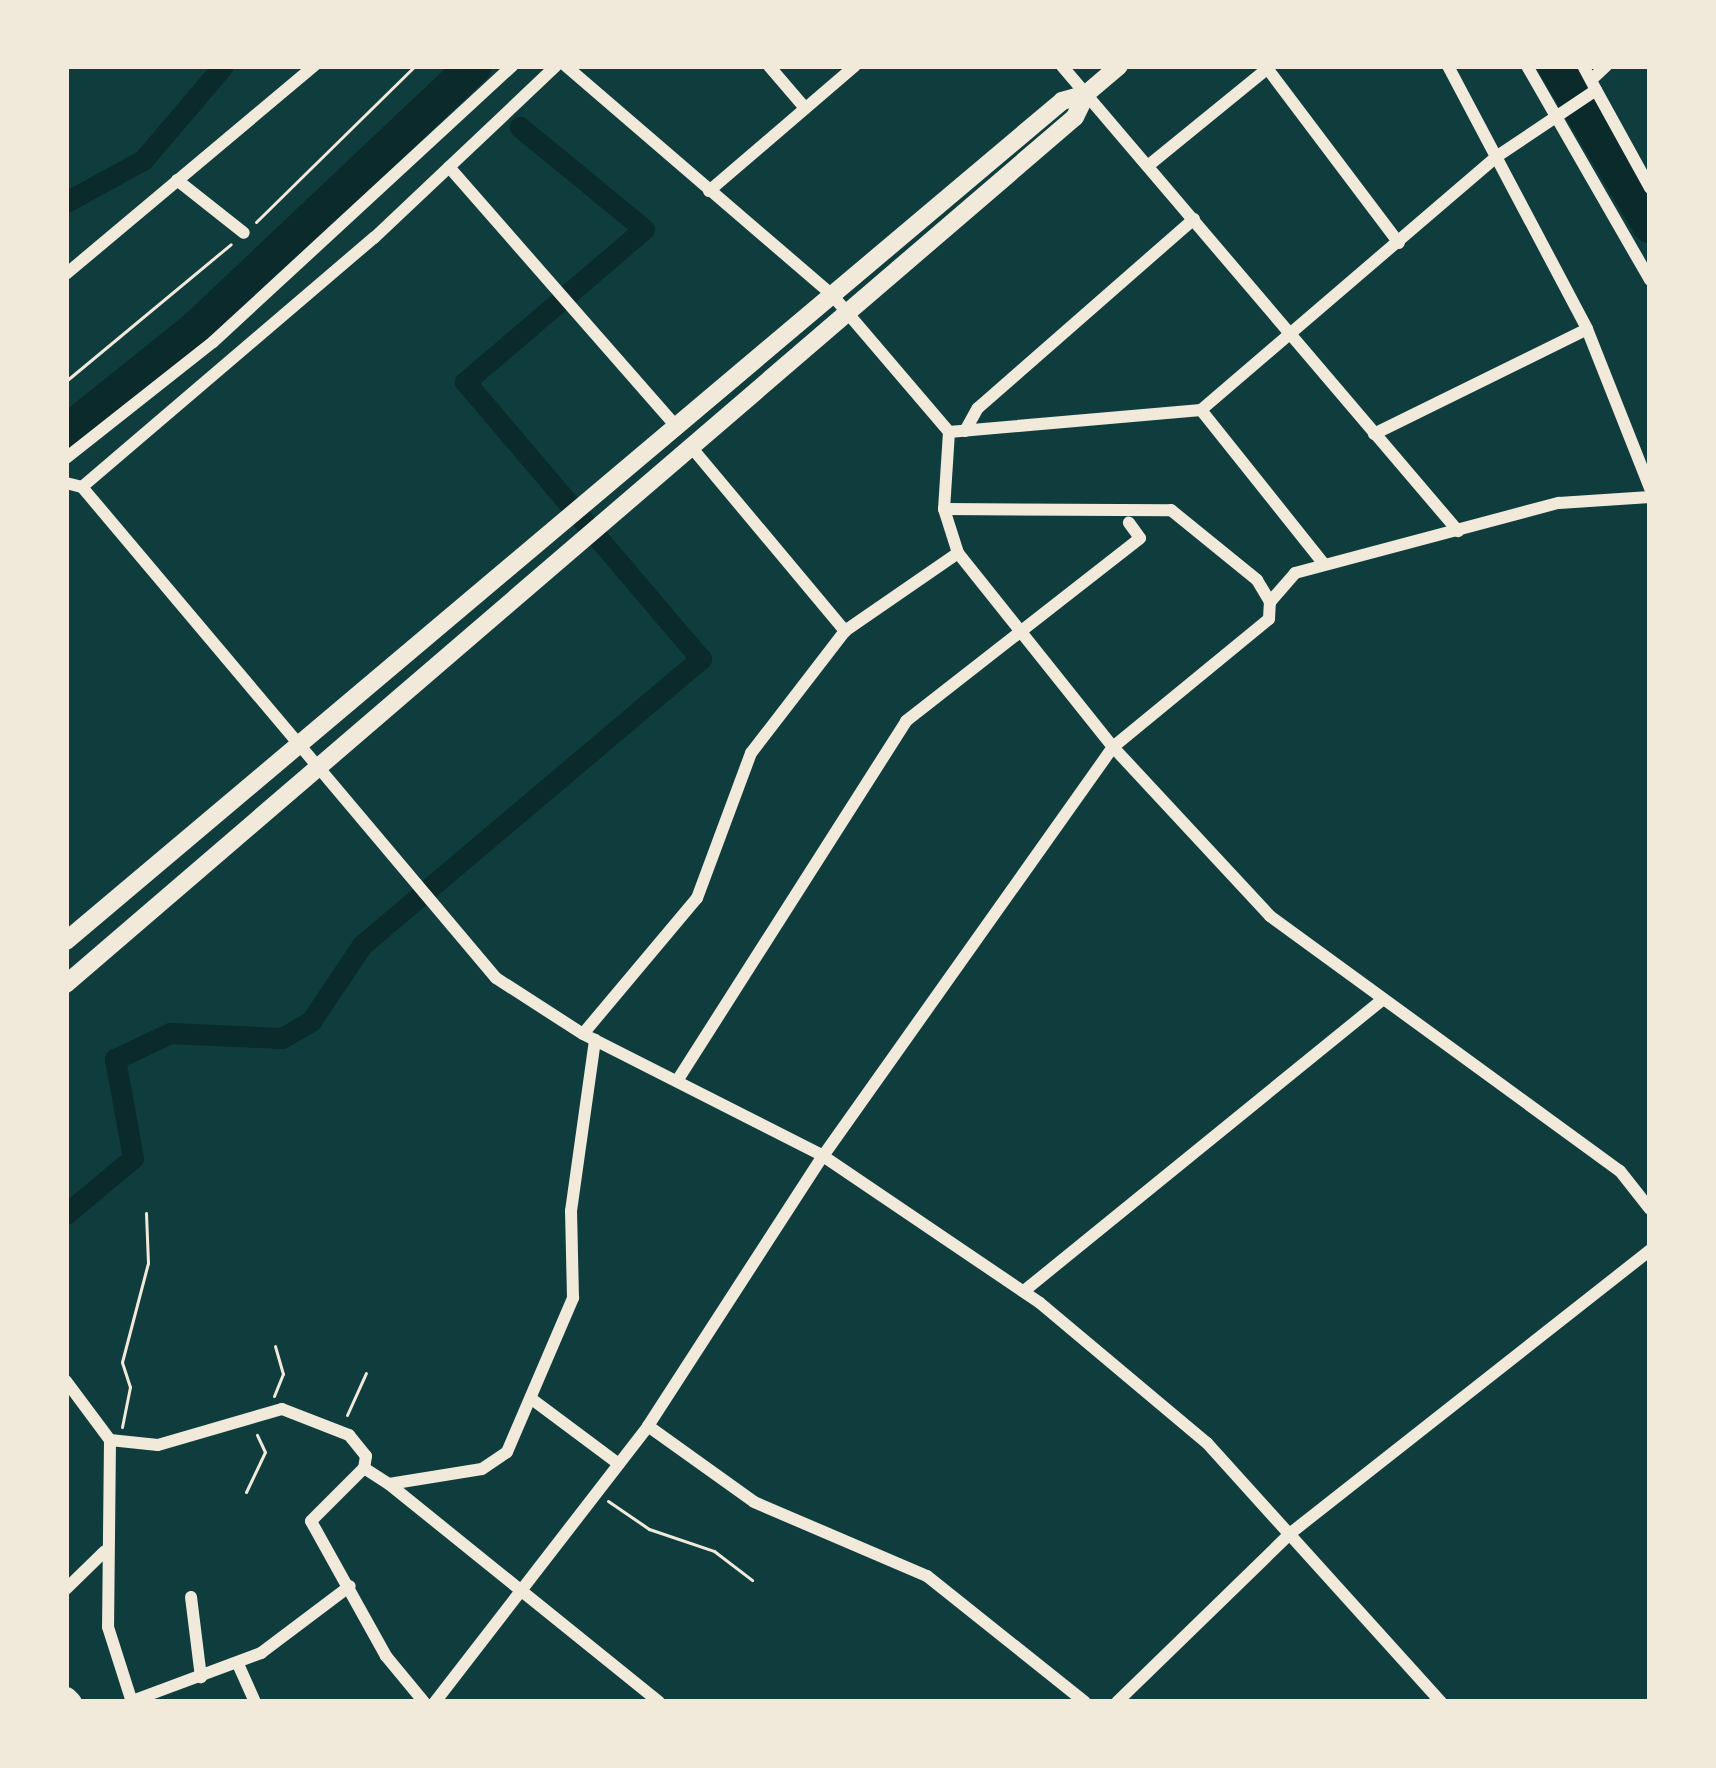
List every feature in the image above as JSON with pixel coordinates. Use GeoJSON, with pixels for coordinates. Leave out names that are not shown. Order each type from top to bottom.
{"type":"FeatureCollection","features":[{"type":"Feature","properties":{"kind":"main road"},"geometry":{"type":"LineString","coordinates":[[66,941],[1062,101],[1086,94],[1119,66]]}},
{"type":"Feature","properties":{"kind":"main road"},"geometry":{"type":"LineString","coordinates":[[66,983],[1075,117],[1086,94]]}},
{"type":"Feature","properties":{"kind":"street"},"geometry":{"type":"LineString","coordinates":[[66,274],[314,66]]}},
{"type":"Feature","properties":{"kind":"street"},"geometry":{"type":"LineString","coordinates":[[66,458],[213,342],[512,66]]}},
{"type":"Feature","properties":{"kind":"street"},"geometry":{"type":"LineString","coordinates":[[82,487],[449,167],[556,66]]}},
{"type":"Feature","properties":{"kind":"street"},"geometry":{"type":"LineString","coordinates":[[566,66],[849,311],[949,432],[944,509],[958,553],[1113,747],[1270,916],[1620,1171],[1650,1209]]}},
{"type":"Feature","properties":{"kind":"street"},"geometry":{"type":"LineString","coordinates":[[769,66],[805,108]]}},
{"type":"Feature","properties":{"kind":"street"},"geometry":{"type":"LineString","coordinates":[[709,190],[855,66]]}},
{"type":"Feature","properties":{"kind":"street"},"geometry":{"type":"LineString","coordinates":[[1062,66],[1458,531]]}},
{"type":"Feature","properties":{"kind":"street"},"geometry":{"type":"LineString","coordinates":[[1270,602],[1295,573],[1324,564],[1559,503],[1650,493],[1587,329],[1448,66]]}},
{"type":"Feature","properties":{"kind":"street"},"geometry":{"type":"LineString","coordinates":[[1527,66],[1650,280]]}},
{"type":"Feature","properties":{"kind":"street"},"geometry":{"type":"LineString","coordinates":[[1583,66],[1650,188]]}},
{"type":"Feature","properties":{"kind":"street"},"geometry":{"type":"LineString","coordinates":[[949,432],[1202,410],[1496,157],[1591,88],[1606,66]]}},
{"type":"Feature","properties":{"kind":"street"},"geometry":{"type":"LineString","coordinates":[[1149,165],[1269,67],[1399,243]]}},
{"type":"Feature","properties":{"kind":"street"},"geometry":{"type":"LineString","coordinates":[[449,167],[674,424]]}},
{"type":"Feature","properties":{"kind":"street"},"geometry":{"type":"LineString","coordinates":[[177,180],[244,232]]}},
{"type":"Feature","properties":{"kind":"street"},"geometry":{"type":"LineString","coordinates":[[965,431],[978,408],[1194,219]]}},
{"type":"Feature","properties":{"kind":"street"},"geometry":{"type":"LineString","coordinates":[[1374,434],[1587,329]]}},
{"type":"Feature","properties":{"kind":"street"},"geometry":{"type":"LineString","coordinates":[[1202,410],[1324,564]]}},
{"type":"Feature","properties":{"kind":"street"},"geometry":{"type":"LineString","coordinates":[[692,448],[845,631]]}},
{"type":"Feature","properties":{"kind":"street"},"geometry":{"type":"LineString","coordinates":[[66,483],[82,487],[450,932],[496,978],[589,1037],[824,1156],[1024,1291],[1161,1400],[1292,1532],[1441,1702]]}},
{"type":"Feature","properties":{"kind":"street"},"geometry":{"type":"LineString","coordinates":[[435,1702],[648,1426],[824,1156],[1113,747],[1269,620],[1270,602],[1257,580],[1171,510],[944,509]]}},
{"type":"Feature","properties":{"kind":"street"},"geometry":{"type":"LineString","coordinates":[[676,1081],[906,721],[1140,538],[1129,523]]}},
{"type":"Feature","properties":{"kind":"street"},"geometry":{"type":"LineString","coordinates":[[389,1484],[499,1461],[533,1400],[574,1298],[571,1211],[589,1037],[697,898],[752,752],[845,631],[958,553]]}},
{"type":"Feature","properties":{"kind":"street"},"geometry":{"type":"LineString","coordinates":[[1024,1291],[1382,1000]]}},
{"type":"Feature","properties":{"kind":"street"},"geometry":{"type":"LineString","coordinates":[[1117,1702],[1292,1532],[1650,1250]]}},
{"type":"Feature","properties":{"kind":"street"},"geometry":{"type":"LineString","coordinates":[[66,1381],[114,1441],[105,1551],[108,1627],[132,1701],[238,1664],[350,1586]]}},
{"type":"Feature","properties":{"kind":"street"},"geometry":{"type":"LineString","coordinates":[[533,1400],[619,1464]]}},
{"type":"Feature","properties":{"kind":"street"},"geometry":{"type":"LineString","coordinates":[[114,1441],[158,1445],[272,1410],[343,1430],[367,1456],[364,1468],[311,1521],[386,1656],[424,1702]]}},
{"type":"Feature","properties":{"kind":"street"},"geometry":{"type":"LineString","coordinates":[[648,1426],[770,1510],[927,1576],[1085,1702]]}},
{"type":"Feature","properties":{"kind":"street"},"geometry":{"type":"LineString","coordinates":[[364,1468],[659,1702]]}},
{"type":"Feature","properties":{"kind":"street"},"geometry":{"type":"LineString","coordinates":[[66,1589],[105,1551]]}},
{"type":"Feature","properties":{"kind":"street"},"geometry":{"type":"LineString","coordinates":[[190,1597],[201,1677]]}},
{"type":"Feature","properties":{"kind":"street"},"geometry":{"type":"LineString","coordinates":[[238,1664],[255,1702]]}},
{"type":"Feature","properties":{"kind":"path"},"geometry":{"type":"LineString","coordinates":[[114,1441],[130,1387],[122,1362],[148,1263],[146,1213]]}},
{"type":"Feature","properties":{"kind":"path"},"geometry":{"type":"LineString","coordinates":[[272,1410],[283,1373],[275,1346]]}},
{"type":"Feature","properties":{"kind":"path"},"geometry":{"type":"LineString","coordinates":[[343,1430],[366,1372]]}},
{"type":"Feature","properties":{"kind":"path"},"geometry":{"type":"LineString","coordinates":[[246,1492],[266,1452],[248,1417]]}},
{"type":"Feature","properties":{"kind":"path"},"geometry":{"type":"LineString","coordinates":[[598,1493],[649,1529],[714,1551],[752,1580]]}},
{"type":"Feature","properties":{"kind":"waterway"},"geometry":{"type":"LineString","coordinates":[[66,202],[143,160],[223,66]]}},
{"type":"Feature","properties":{"kind":"waterway"},"geometry":{"type":"LineString","coordinates":[[66,433],[197,328],[474,66]]}},
{"type":"Feature","properties":{"kind":"waterway"},"geometry":{"type":"LineString","coordinates":[[1556,66],[1650,225]]}},
{"type":"Feature","properties":{"kind":"waterway"},"geometry":{"type":"LineString","coordinates":[[66,1214],[133,1158],[115,1059],[170,1033],[282,1038],[311,1021],[362,945],[701,659],[465,382],[644,229],[520,127]]}}]}
